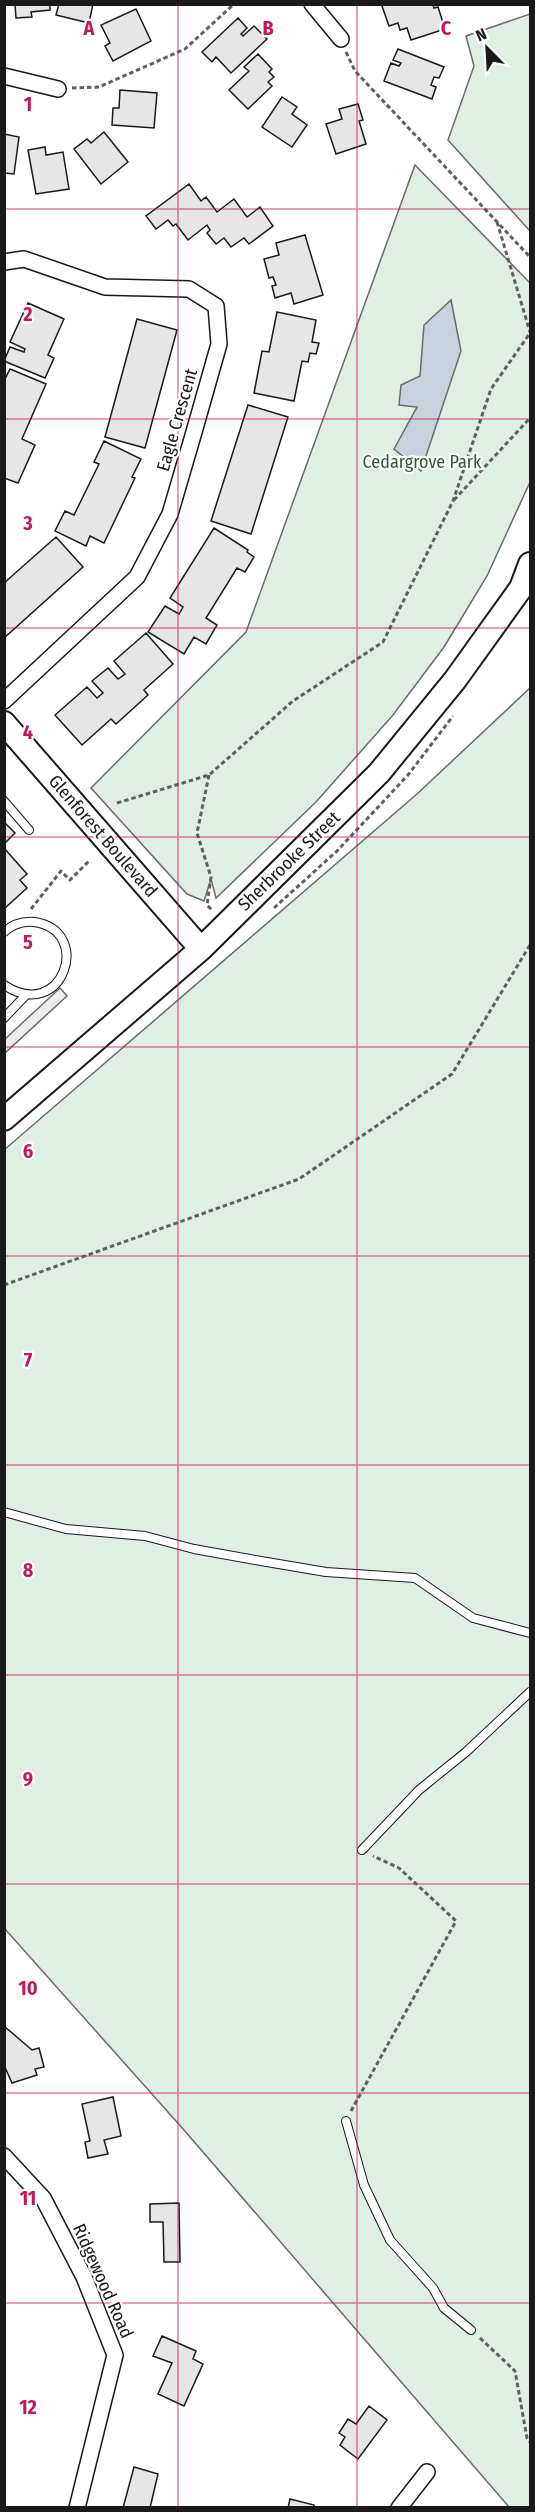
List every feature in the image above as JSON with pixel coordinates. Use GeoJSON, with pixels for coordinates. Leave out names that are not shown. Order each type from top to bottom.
{"type":"FeatureCollection","features":[{"type":"Feature","properties":{"kind":"main road","name":"Sherbrooke Street"},"geometry":{"type":"LineString","coordinates":[[4,1119],[201,949],[380,773],[526,589],[531,564]]}},
{"type":"Feature","properties":{"kind":"main road","name":"Glenforest Boulevard"},"geometry":{"type":"LineString","coordinates":[[4,723],[201,949]]}},
{"type":"Feature","properties":{"kind":"street"},"geometry":{"type":"LineString","coordinates":[[312,4],[341,39]]}},
{"type":"Feature","properties":{"kind":"street"},"geometry":{"type":"LineString","coordinates":[[4,76],[58,89]]}},
{"type":"Feature","properties":{"kind":"street","name":"Eagle Crescent"},"geometry":{"type":"LineString","coordinates":[[4,262],[24,259],[105,287],[189,289],[216,306],[219,344],[170,514],[137,577],[4,700]]}},
{"type":"Feature","properties":{"kind":"street","name":"Ridgewood Road"},"geometry":{"type":"LineString","coordinates":[[4,2156],[43,2198],[84,2277],[114,2355],[77,2508]]}},
{"type":"Feature","properties":{"kind":"street"},"geometry":{"type":"LineString","coordinates":[[399,2508],[427,2472]]}},
{"type":"Feature","properties":{"kind":"lane"},"geometry":{"type":"LineString","coordinates":[[4,801],[29,830]]}},
{"type":"Feature","properties":{"kind":"lane"},"geometry":{"type":"LineString","coordinates":[[4,932],[18,924],[30,921],[42,923],[61,937],[66,948],[67,960],[65,972],[50,990],[26,995],[15,992],[4,985]]}},
{"type":"Feature","properties":{"kind":"lane"},"geometry":{"type":"LineString","coordinates":[[4,1018],[26,995]]}},
{"type":"Feature","properties":{"kind":"lane"},"geometry":{"type":"LineString","coordinates":[[4,1512],[66,1529],[145,1536],[194,1549],[326,1572],[415,1578],[473,1618],[531,1633]]}},
{"type":"Feature","properties":{"kind":"lane"},"geometry":{"type":"LineString","coordinates":[[362,1850],[419,1790],[531,1692]]}},
{"type":"Feature","properties":{"kind":"lane"},"geometry":{"type":"LineString","coordinates":[[346,2121],[364,2185],[390,2240],[433,2288],[444,2308],[471,2330]]}},
{"type":"Feature","properties":{"kind":"path"},"geometry":{"type":"LineString","coordinates":[[58,89],[99,87],[185,50],[234,4]]}},
{"type":"Feature","properties":{"kind":"path"},"geometry":{"type":"LineString","coordinates":[[341,39],[355,71],[531,257]]}},
{"type":"Feature","properties":{"kind":"path"},"geometry":{"type":"LineString","coordinates":[[117,803],[208,775],[293,701],[383,642],[453,501],[491,389],[531,332],[496,221]]}},
{"type":"Feature","properties":{"kind":"path"},"geometry":{"type":"LineString","coordinates":[[453,501],[531,418]]}},
{"type":"Feature","properties":{"kind":"path"},"geometry":{"type":"LineString","coordinates":[[208,775],[197,833],[211,877],[207,905],[225,924]]}},
{"type":"Feature","properties":{"kind":"path"},"geometry":{"type":"LineString","coordinates":[[21,911],[31,909],[61,871],[70,880],[89,861]]}},
{"type":"Feature","properties":{"kind":"path"},"geometry":{"type":"LineString","coordinates":[[4,1285],[299,1179],[452,1074],[531,945]]}},
{"type":"Feature","properties":{"kind":"path"},"geometry":{"type":"LineString","coordinates":[[346,2121],[456,1921],[399,1868],[362,1850]]}},
{"type":"Feature","properties":{"kind":"path"},"geometry":{"type":"LineString","coordinates":[[471,2330],[515,2371],[527,2438],[531,2442]]}},
{"type":"Feature","properties":{"kind":"green space"},"geometry":{"type":"Polygon","coordinates":[[[530,14],[530,231],[448,140],[474,66],[466,36],[530,14]]]}},
{"type":"Feature","properties":{"kind":"green space","name":"Cedargrove Park"},"geometry":{"type":"Polygon","coordinates":[[[415,165],[530,283],[530,482],[487,576],[444,647],[393,715],[316,802],[216,898],[211,879],[204,901],[187,894],[91,788],[246,632],[415,165]]]}},
{"type":"Feature","properties":{"kind":"green space"},"geometry":{"type":"Polygon","coordinates":[[[530,688],[530,2507],[509,2507],[184,2130],[5,1929],[4,1150],[417,794],[530,688]]]}},
{"type":"Feature","properties":{"kind":"shaded area"},"geometry":{"type":"Polygon","coordinates":[[[451,300],[461,351],[421,471],[394,449],[417,407],[399,405],[401,385],[420,376],[424,325],[451,300]]]}},
{"type":"Feature","properties":{"kind":"shaded area"},"geometry":{"type":"Polygon","coordinates":[[[60,988],[67,996],[5,1053],[5,1039],[60,988]]]}},
{"type":"Feature","properties":{"kind":"building"},"geometry":{"type":"Polygon","coordinates":[[[15,4],[50,4],[50,10],[31,12],[32,17],[16,18],[15,4]]]}},
{"type":"Feature","properties":{"kind":"building"},"geometry":{"type":"Polygon","coordinates":[[[59,4],[93,4],[89,23],[56,15],[59,4]]]}},
{"type":"Feature","properties":{"kind":"building"},"geometry":{"type":"Polygon","coordinates":[[[385,4],[433,4],[434,8],[438,7],[445,29],[411,40],[407,28],[400,30],[398,23],[389,26],[382,6],[385,4]]]}},
{"type":"Feature","properties":{"kind":"building"},"geometry":{"type":"Polygon","coordinates":[[[136,9],[151,41],[113,61],[105,46],[110,43],[101,25],[136,9]]]}},
{"type":"Feature","properties":{"kind":"building"},"geometry":{"type":"Polygon","coordinates":[[[238,18],[247,28],[241,34],[243,36],[254,26],[267,39],[231,73],[216,57],[212,62],[202,52],[238,18]]]}},
{"type":"Feature","properties":{"kind":"building"},"geometry":{"type":"Polygon","coordinates":[[[398,49],[444,67],[439,78],[434,77],[431,85],[436,87],[432,99],[384,81],[391,63],[399,66],[401,63],[393,60],[398,49]]]}},
{"type":"Feature","properties":{"kind":"building"},"geometry":{"type":"Polygon","coordinates":[[[258,54],[272,69],[269,72],[274,77],[268,82],[272,86],[248,109],[229,90],[249,71],[244,67],[258,54]]]}},
{"type":"Feature","properties":{"kind":"building"},"geometry":{"type":"Polygon","coordinates":[[[120,90],[157,93],[154,128],[112,125],[113,108],[119,108],[120,90]]]}},
{"type":"Feature","properties":{"kind":"building"},"geometry":{"type":"Polygon","coordinates":[[[282,97],[297,107],[292,114],[307,125],[292,147],[262,127],[282,97]]]}},
{"type":"Feature","properties":{"kind":"building"},"geometry":{"type":"Polygon","coordinates":[[[358,104],[363,120],[359,121],[366,144],[336,154],[326,124],[342,119],[339,109],[358,104]]]}},
{"type":"Feature","properties":{"kind":"building"},"geometry":{"type":"Polygon","coordinates":[[[104,132],[128,162],[101,184],[74,149],[87,139],[91,143],[104,132]]]}},
{"type":"Feature","properties":{"kind":"building"},"geometry":{"type":"Polygon","coordinates":[[[4,134],[19,137],[14,174],[4,173],[4,134]]]}},
{"type":"Feature","properties":{"kind":"building"},"geometry":{"type":"Polygon","coordinates":[[[45,147],[46,155],[63,152],[69,189],[36,194],[28,150],[45,147]]]}},
{"type":"Feature","properties":{"kind":"building"},"geometry":{"type":"Polygon","coordinates":[[[189,184],[201,201],[206,197],[217,212],[234,199],[247,217],[260,207],[273,226],[249,244],[244,238],[231,247],[224,238],[216,244],[207,233],[210,230],[207,225],[188,240],[176,224],[173,226],[168,220],[156,229],[146,216],[189,184]]]}},
{"type":"Feature","properties":{"kind":"building"},"geometry":{"type":"Polygon","coordinates":[[[305,235],[323,295],[294,304],[291,293],[275,298],[272,286],[276,285],[273,277],[269,278],[264,259],[279,255],[276,243],[305,235]]]}},
{"type":"Feature","properties":{"kind":"building"},"geometry":{"type":"Polygon","coordinates":[[[28,303],[64,319],[48,355],[54,358],[45,378],[4,361],[10,347],[24,352],[25,349],[10,342],[28,303]]]}},
{"type":"Feature","properties":{"kind":"building"},"geometry":{"type":"Polygon","coordinates":[[[277,312],[316,320],[312,342],[319,343],[316,354],[310,353],[308,362],[302,361],[294,401],[254,393],[262,351],[269,352],[277,312]]]}},
{"type":"Feature","properties":{"kind":"building"},"geometry":{"type":"Polygon","coordinates":[[[137,319],[177,330],[145,448],[105,437],[137,319]]]}},
{"type":"Feature","properties":{"kind":"building"},"geometry":{"type":"Polygon","coordinates":[[[10,369],[46,384],[22,439],[35,445],[18,483],[4,478],[4,381],[10,369]]]}},
{"type":"Feature","properties":{"kind":"building"},"geometry":{"type":"Polygon","coordinates":[[[248,405],[288,417],[251,534],[211,521],[248,405]]]}},
{"type":"Feature","properties":{"kind":"building"},"geometry":{"type":"Polygon","coordinates":[[[104,441],[141,459],[132,477],[135,478],[104,543],[90,536],[86,546],[55,531],[65,511],[74,515],[99,464],[94,462],[104,441]]]}},
{"type":"Feature","properties":{"kind":"building"},"geometry":{"type":"Polygon","coordinates":[[[214,528],[248,550],[247,552],[254,557],[245,572],[237,568],[206,618],[217,625],[206,644],[194,637],[184,654],[148,632],[165,606],[179,614],[183,607],[170,598],[214,528]]]}},
{"type":"Feature","properties":{"kind":"building"},"geometry":{"type":"Polygon","coordinates":[[[56,537],[83,567],[4,638],[4,583],[56,537]]]}},
{"type":"Feature","properties":{"kind":"building"},"geometry":{"type":"Polygon","coordinates":[[[146,633],[173,664],[144,690],[148,695],[116,724],[111,719],[82,745],[55,715],[87,687],[97,698],[103,693],[92,681],[108,668],[118,679],[125,674],[114,661],[146,633]]]}},
{"type":"Feature","properties":{"kind":"building"},"geometry":{"type":"Polygon","coordinates":[[[4,822],[15,833],[4,844],[4,822]]]}},
{"type":"Feature","properties":{"kind":"building"},"geometry":{"type":"Polygon","coordinates":[[[4,848],[27,874],[20,880],[27,888],[5,908],[4,848]]]}},
{"type":"Feature","properties":{"kind":"building"},"geometry":{"type":"Polygon","coordinates":[[[4,2026],[32,2050],[39,2048],[44,2067],[35,2069],[37,2075],[12,2083],[4,2065],[4,2026]]]}},
{"type":"Feature","properties":{"kind":"building"},"geometry":{"type":"Polygon","coordinates":[[[113,2097],[121,2136],[104,2140],[108,2154],[88,2158],[85,2142],[90,2141],[82,2104],[113,2097]]]}},
{"type":"Feature","properties":{"kind":"building"},"geometry":{"type":"Polygon","coordinates":[[[179,2203],[180,2262],[164,2262],[163,2222],[150,2222],[150,2204],[179,2203]]]}},
{"type":"Feature","properties":{"kind":"building"},"geometry":{"type":"Polygon","coordinates":[[[162,2336],[196,2351],[193,2359],[203,2364],[184,2406],[158,2394],[172,2363],[153,2356],[162,2336]]]}},
{"type":"Feature","properties":{"kind":"building"},"geometry":{"type":"Polygon","coordinates":[[[369,2406],[387,2420],[358,2459],[340,2445],[345,2437],[339,2433],[348,2419],[356,2424],[369,2406]]]}},
{"type":"Feature","properties":{"kind":"building"},"geometry":{"type":"Polygon","coordinates":[[[134,2467],[158,2474],[150,2508],[123,2508],[134,2467]]]}},
{"type":"Feature","properties":{"kind":"building"},"geometry":{"type":"Polygon","coordinates":[[[290,2499],[314,2505],[314,2508],[288,2508],[290,2499]]]}}]}
